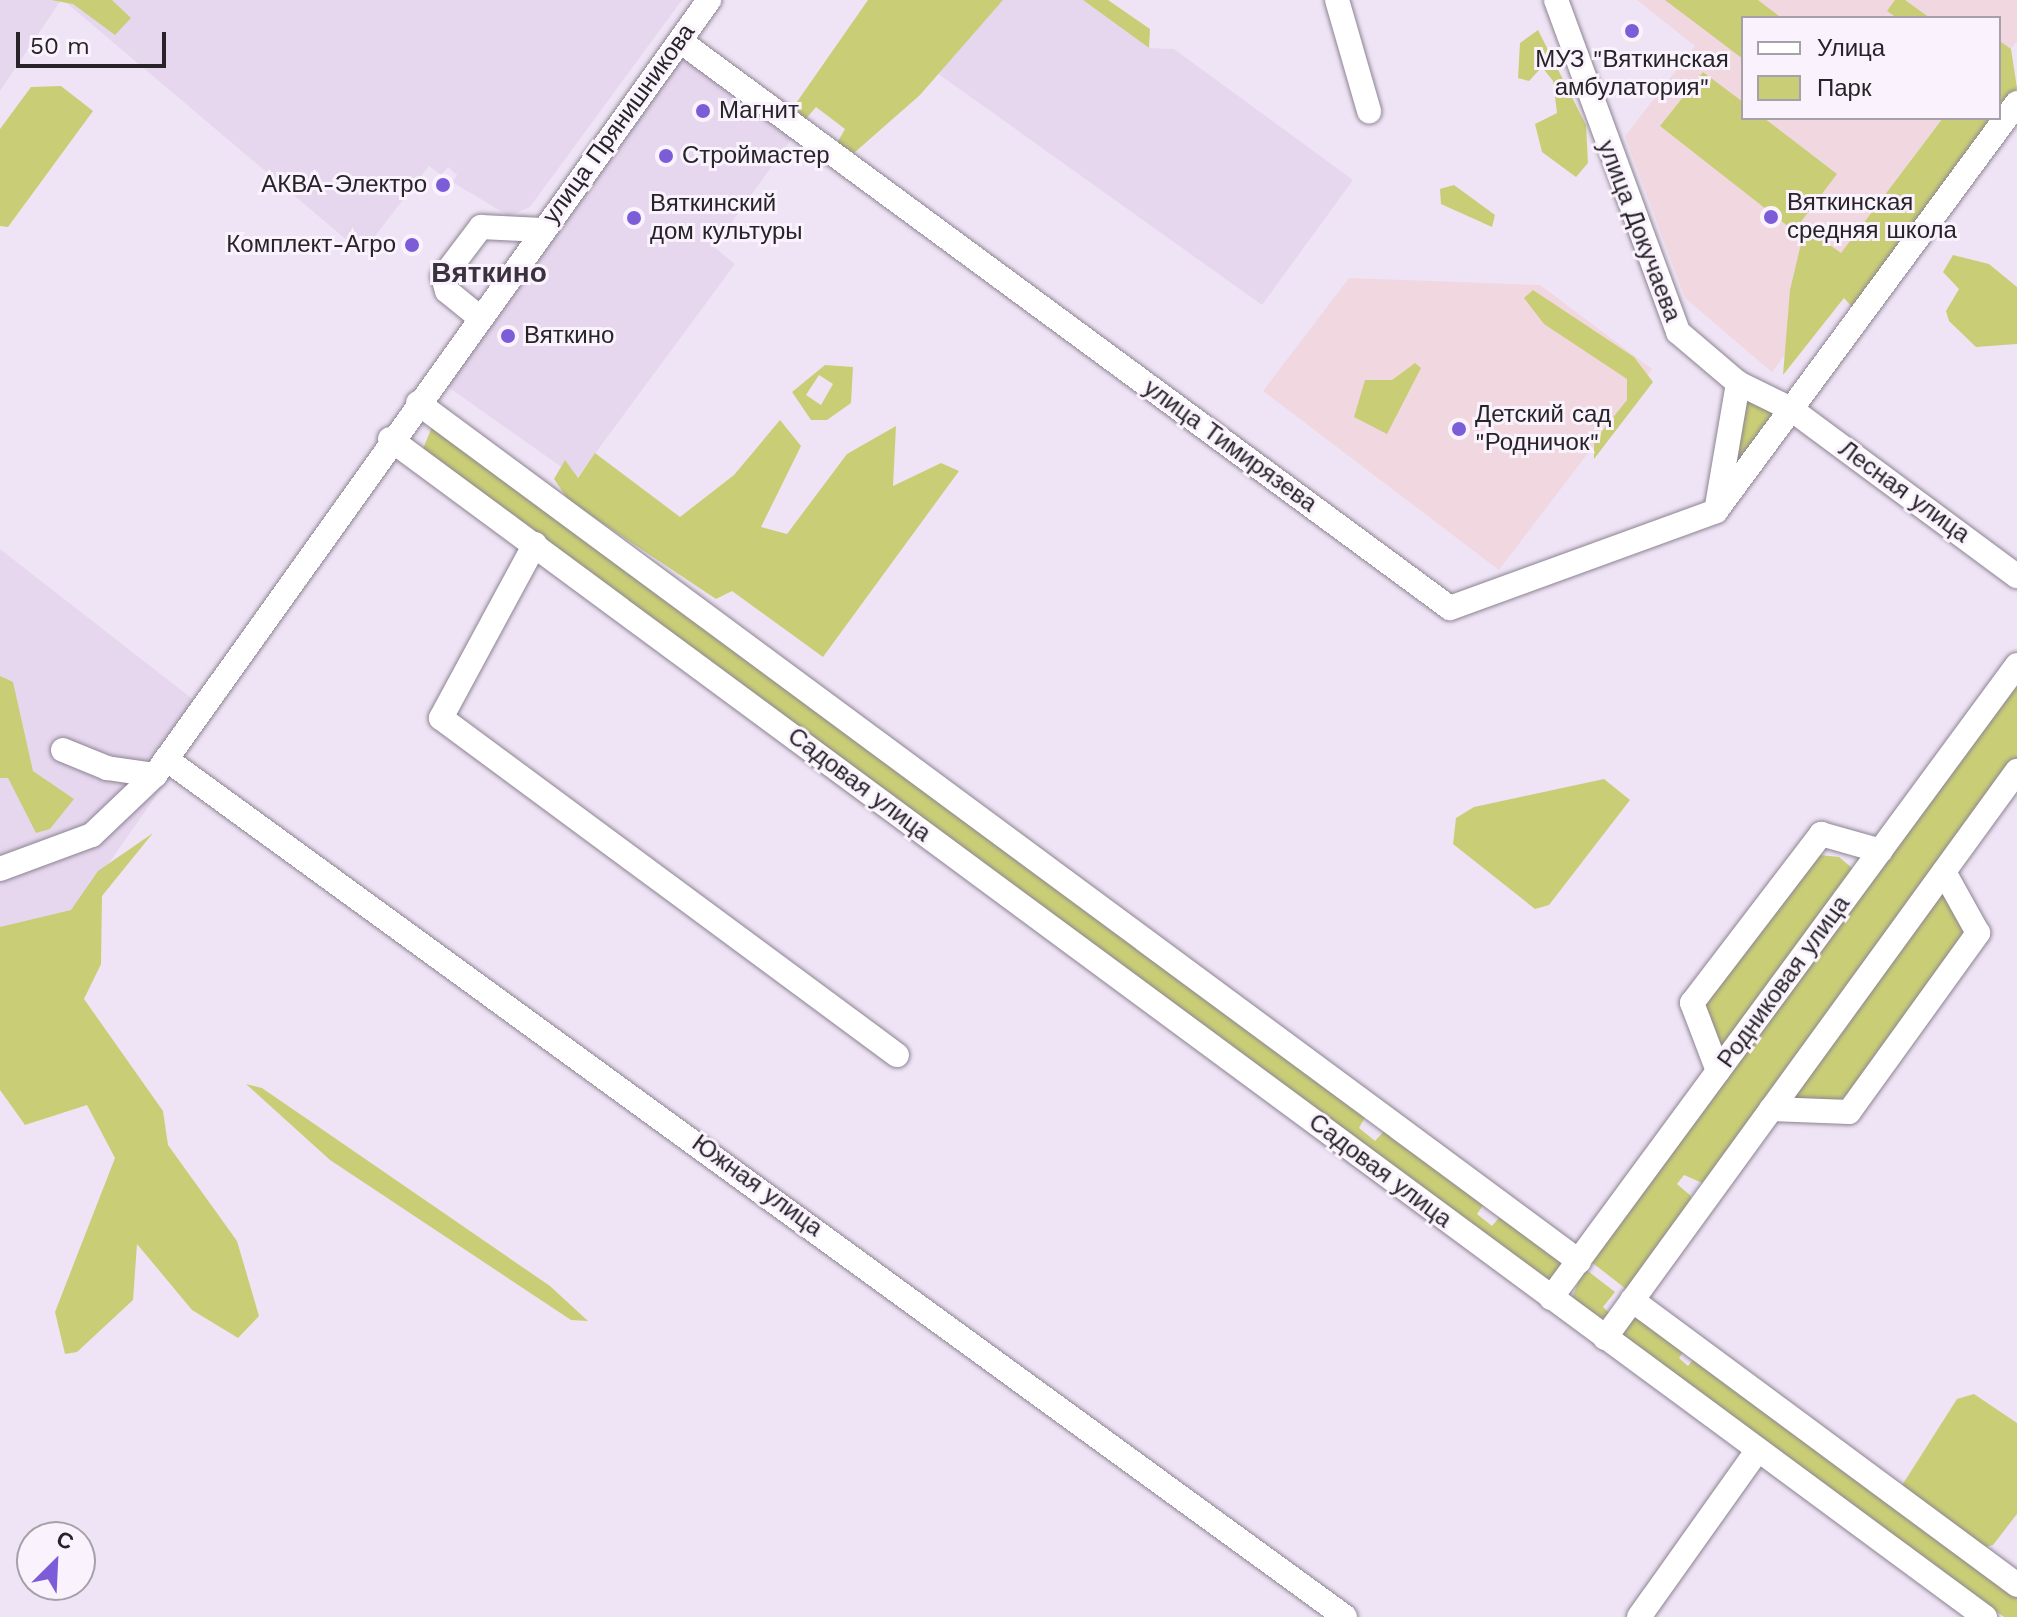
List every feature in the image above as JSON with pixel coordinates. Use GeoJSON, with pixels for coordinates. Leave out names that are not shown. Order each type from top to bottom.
{"type":"FeatureCollection","features":[{"type":"Feature","properties":{"kind":"street","name":"улица Прянишникова"},"geometry":{"type":"LineString","coordinates":[[0,869],[92,835],[160,767],[390,439],[709,0]]}},
{"type":"Feature","properties":{"kind":"street"},"geometry":{"type":"LineString","coordinates":[[1337,0],[1369,111]]}},
{"type":"Feature","properties":{"kind":"street","name":"улица Докучаева"},"geometry":{"type":"LineString","coordinates":[[1556,0],[1678,332],[1738,383],[1791,409]]}},
{"type":"Feature","properties":{"kind":"street","name":"улица Тимирязева"},"geometry":{"type":"LineString","coordinates":[[680,41],[1450,608],[1716,511]]}},
{"type":"Feature","properties":{"kind":"street"},"geometry":{"type":"LineString","coordinates":[[1716,511],[2017,103]]}},
{"type":"Feature","properties":{"kind":"street"},"geometry":{"type":"LineString","coordinates":[[479,317],[447,291],[443,277],[481,227],[542,230]]}},
{"type":"Feature","properties":{"kind":"street"},"geometry":{"type":"LineString","coordinates":[[1716,511],[1738,383]]}},
{"type":"Feature","properties":{"kind":"street"},"geometry":{"type":"LineString","coordinates":[[418,403],[1579,1261]]}},
{"type":"Feature","properties":{"kind":"street","name":"Лесная улица"},"geometry":{"type":"LineString","coordinates":[[1791,409],[2017,576]]}},
{"type":"Feature","properties":{"kind":"street","name":"Садовая улица"},"geometry":{"type":"LineString","coordinates":[[390,439],[1985,1617]]}},
{"type":"Feature","properties":{"kind":"street"},"geometry":{"type":"LineString","coordinates":[[535,544],[441,718],[897,1055]]}},
{"type":"Feature","properties":{"kind":"street","name":"Родниковая улица"},"geometry":{"type":"LineString","coordinates":[[1551,1298],[2017,665]]}},
{"type":"Feature","properties":{"kind":"street"},"geometry":{"type":"LineString","coordinates":[[63,750],[107,768],[160,767]]}},
{"type":"Feature","properties":{"kind":"street","name":"Южная улица"},"geometry":{"type":"LineString","coordinates":[[160,767],[1345,1617]]}},
{"type":"Feature","properties":{"kind":"street"},"geometry":{"type":"LineString","coordinates":[[1605,1338],[2017,771]]}},
{"type":"Feature","properties":{"kind":"street"},"geometry":{"type":"LineString","coordinates":[[1718,1071],[1692,1003],[1821,834],[1881,851]]}},
{"type":"Feature","properties":{"kind":"street"},"geometry":{"type":"LineString","coordinates":[[1771,1109],[1849,1112],[1978,933],[1944,872]]}},
{"type":"Feature","properties":{"kind":"street"},"geometry":{"type":"LineString","coordinates":[[1632,1300],[2017,1585]]}},
{"type":"Feature","properties":{"kind":"street"},"geometry":{"type":"LineString","coordinates":[[1639,1617],[1757,1451]]}},
{"type":"Feature","properties":{"kind":"shaded area"},"geometry":{"type":"Polygon","coordinates":[[[0,0],[61,0],[0,91],[0,0]]]}},
{"type":"Feature","properties":{"kind":"shaded area"},"geometry":{"type":"Polygon","coordinates":[[[63,0],[682,0],[530,207],[509,216],[452,182],[457,175],[448,167],[441,175],[429,166],[362,253],[63,0]]]}},
{"type":"Feature","properties":{"kind":"shaded area"},"geometry":{"type":"Polygon","coordinates":[[[1003,0],[1083,0],[1149,48],[1174,49],[1353,180],[1262,305],[937,73],[1003,0]]]}},
{"type":"Feature","properties":{"kind":"shaded area","name":"Вяткинская средняя школа"},"geometry":{"type":"Polygon","coordinates":[[[1637,0],[2017,0],[2017,41],[2001,62],[2001,16],[1741,16],[1741,120],[1959,120],[1772,372],[1685,298],[1625,136],[1695,46],[1637,0]]]}},
{"type":"Feature","properties":{"kind":"shaded area"},"geometry":{"type":"Polygon","coordinates":[[[693,37],[805,120],[714,247],[735,264],[577,478],[444,384],[693,37]]]}},
{"type":"Feature","properties":{"kind":"shaded area","name":"Детский сад \"Родничок\""},"geometry":{"type":"Polygon","coordinates":[[[1349,278],[1540,285],[1652,369],[1499,570],[1263,391],[1349,278]]]}},
{"type":"Feature","properties":{"kind":"shaded area"},"geometry":{"type":"Polygon","coordinates":[[[0,549],[213,715],[47,951],[0,943],[0,549]]]}},
{"type":"Feature","properties":{"kind":"green space"},"geometry":{"type":"Polygon","coordinates":[[[51,0],[112,0],[131,18],[115,35],[73,4],[51,0]]]}},
{"type":"Feature","properties":{"kind":"green space"},"geometry":{"type":"Polygon","coordinates":[[[868,0],[1003,0],[920,95],[854,153],[837,143],[845,129],[816,107],[805,120],[792,109],[868,0]]]}},
{"type":"Feature","properties":{"kind":"green space"},"geometry":{"type":"Polygon","coordinates":[[[1083,0],[1108,0],[1150,29],[1149,48],[1083,0]]]}},
{"type":"Feature","properties":{"kind":"green space"},"geometry":{"type":"Polygon","coordinates":[[[1665,0],[1758,0],[1779,16],[1741,16],[1741,57],[1665,0]]]}},
{"type":"Feature","properties":{"kind":"green space"},"geometry":{"type":"Polygon","coordinates":[[[1895,0],[1905,0],[1927,16],[1894,16],[1887,11],[1895,0]]]}},
{"type":"Feature","properties":{"kind":"green space"},"geometry":{"type":"Polygon","coordinates":[[[1538,30],[1586,125],[1588,163],[1576,177],[1542,152],[1535,124],[1557,113],[1553,81],[1542,67],[1529,81],[1518,78],[1520,43],[1538,30]]]}},
{"type":"Feature","properties":{"kind":"green space"},"geometry":{"type":"Polygon","coordinates":[[[2001,42],[2011,49],[2017,88],[2001,110],[2001,42]]]}},
{"type":"Feature","properties":{"kind":"green space"},"geometry":{"type":"Polygon","coordinates":[[[1703,72],[1741,100],[1741,120],[1767,120],[1837,174],[1794,231],[1660,126],[1703,72]]]}},
{"type":"Feature","properties":{"kind":"green space"},"geometry":{"type":"Polygon","coordinates":[[[61,86],[93,111],[8,227],[0,226],[0,129],[31,87],[61,86]]]}},
{"type":"Feature","properties":{"kind":"green space"},"geometry":{"type":"Polygon","coordinates":[[[1941,120],[1993,120],[1852,307],[1844,298],[1783,375],[1790,290],[1805,227],[1841,253],[1941,120]]]}},
{"type":"Feature","properties":{"kind":"green space"},"geometry":{"type":"Polygon","coordinates":[[[1454,185],[1495,215],[1492,227],[1441,204],[1440,189],[1454,185]]]}},
{"type":"Feature","properties":{"kind":"green space"},"geometry":{"type":"Polygon","coordinates":[[[1953,255],[1989,264],[2017,287],[2017,344],[1976,347],[1949,321],[1946,311],[1959,289],[1943,272],[1953,255]]]}},
{"type":"Feature","properties":{"kind":"green space"},"geometry":{"type":"Polygon","coordinates":[[[1533,290],[1634,357],[1653,382],[1594,459],[1594,441],[1627,400],[1627,379],[1544,324],[1524,298],[1533,290]]]}},
{"type":"Feature","properties":{"kind":"green space"},"geometry":{"type":"Polygon","coordinates":[[[1415,363],[1421,368],[1387,434],[1354,417],[1365,380],[1392,380],[1415,363]]]}},
{"type":"Feature","properties":{"kind":"green space"},"geometry":{"type":"Polygon","coordinates":[[[825,365],[853,367],[851,403],[827,420],[811,420],[792,392],[825,365]],[[819,375],[806,395],[821,405],[833,384],[819,375]]]}},
{"type":"Feature","properties":{"kind":"green space"},"geometry":{"type":"Polygon","coordinates":[[[1745,395],[1779,413],[1727,487],[1745,395]]]}},
{"type":"Feature","properties":{"kind":"green space"},"geometry":{"type":"Polygon","coordinates":[[[780,420],[801,446],[761,527],[787,534],[847,454],[896,426],[893,486],[941,463],[959,471],[823,657],[732,591],[716,599],[569,501],[554,479],[565,460],[578,478],[595,453],[680,517],[734,475],[780,420]]]}},
{"type":"Feature","properties":{"kind":"green space"},"geometry":{"type":"Polygon","coordinates":[[[432,427],[1273,1050],[1283,1050],[1368,1112],[1359,1128],[1375,1141],[1387,1128],[1486,1201],[1477,1214],[1492,1226],[1503,1213],[1560,1254],[1564,1268],[1555,1281],[1545,1281],[422,451],[432,427]]]}},
{"type":"Feature","properties":{"kind":"green space"},"geometry":{"type":"Polygon","coordinates":[[[2017,674],[2017,764],[1707,1185],[1684,1175],[1677,1184],[1691,1196],[1691,1208],[1630,1292],[1590,1261],[2017,674]]]}},
{"type":"Feature","properties":{"kind":"green space"},"geometry":{"type":"Polygon","coordinates":[[[0,676],[13,682],[33,771],[74,799],[50,829],[36,833],[8,778],[0,778],[0,676]]]}},
{"type":"Feature","properties":{"kind":"green space"},"geometry":{"type":"Polygon","coordinates":[[[1604,779],[1630,800],[1549,905],[1535,909],[1453,844],[1456,818],[1474,807],[1604,779]]]}},
{"type":"Feature","properties":{"kind":"green space"},"geometry":{"type":"Polygon","coordinates":[[[153,833],[102,896],[101,964],[84,999],[163,1111],[168,1145],[237,1241],[259,1316],[238,1338],[192,1310],[137,1244],[133,1300],[77,1352],[65,1354],[55,1312],[115,1158],[87,1105],[25,1125],[0,1090],[0,927],[71,910],[98,871],[153,833]]]}},
{"type":"Feature","properties":{"kind":"green space"},"geometry":{"type":"Polygon","coordinates":[[[1820,855],[1839,857],[1858,873],[1724,1049],[1714,1045],[1704,1003],[1820,855]]]}},
{"type":"Feature","properties":{"kind":"green space"},"geometry":{"type":"Polygon","coordinates":[[[1943,892],[1965,922],[1965,936],[1851,1092],[1837,1101],[1793,1100],[1789,1092],[1943,892]]]}},
{"type":"Feature","properties":{"kind":"green space"},"geometry":{"type":"Polygon","coordinates":[[[246,1084],[262,1088],[550,1286],[588,1321],[571,1320],[330,1160],[246,1084]]]}},
{"type":"Feature","properties":{"kind":"green space"},"geometry":{"type":"Polygon","coordinates":[[[1584,1268],[1615,1292],[1603,1307],[1611,1315],[1601,1318],[1572,1298],[1584,1268]]]}},
{"type":"Feature","properties":{"kind":"green space"},"geometry":{"type":"Polygon","coordinates":[[[1632,1314],[1687,1347],[1679,1358],[1688,1366],[1696,1356],[2017,1592],[2017,1617],[2004,1617],[1623,1335],[1632,1314]]]}},
{"type":"Feature","properties":{"kind":"green space"},"geometry":{"type":"Polygon","coordinates":[[[1974,1394],[2017,1423],[2017,1514],[1993,1545],[1975,1550],[1899,1490],[1957,1399],[1974,1394]]]}},
{"type":"Feature","properties":{"kind":"place","name":"МУЗ \"Вяткинская амбулатория\""},"geometry":{"type":"Point","coordinates":[1632,31]}},
{"type":"Feature","properties":{"kind":"place","name":"Магнит"},"geometry":{"type":"Point","coordinates":[703,111]}},
{"type":"Feature","properties":{"kind":"place","name":"Строймастер"},"geometry":{"type":"Point","coordinates":[666,156]}},
{"type":"Feature","properties":{"kind":"place","name":"АКВА-Электро"},"geometry":{"type":"Point","coordinates":[443,185]}},
{"type":"Feature","properties":{"kind":"place","name":"Вяткинская средняя школа"},"geometry":{"type":"Point","coordinates":[1771,217]}},
{"type":"Feature","properties":{"kind":"place","name":"Вяткинский дом культуры"},"geometry":{"type":"Point","coordinates":[634,218]}},
{"type":"Feature","properties":{"kind":"place","name":"Комплект-Агро"},"geometry":{"type":"Point","coordinates":[412,245]}},
{"type":"Feature","properties":{"kind":"place","name":"Вяткино"},"geometry":{"type":"Point","coordinates":[508,336]}},
{"type":"Feature","properties":{"kind":"place","name":"Детский сад \"Родничок\""},"geometry":{"type":"Point","coordinates":[1459,429]}},
{"type":"Feature","properties":{"kind":"district","name":"Вяткино"},"geometry":{"type":"Point","coordinates":[489,273]}}]}
